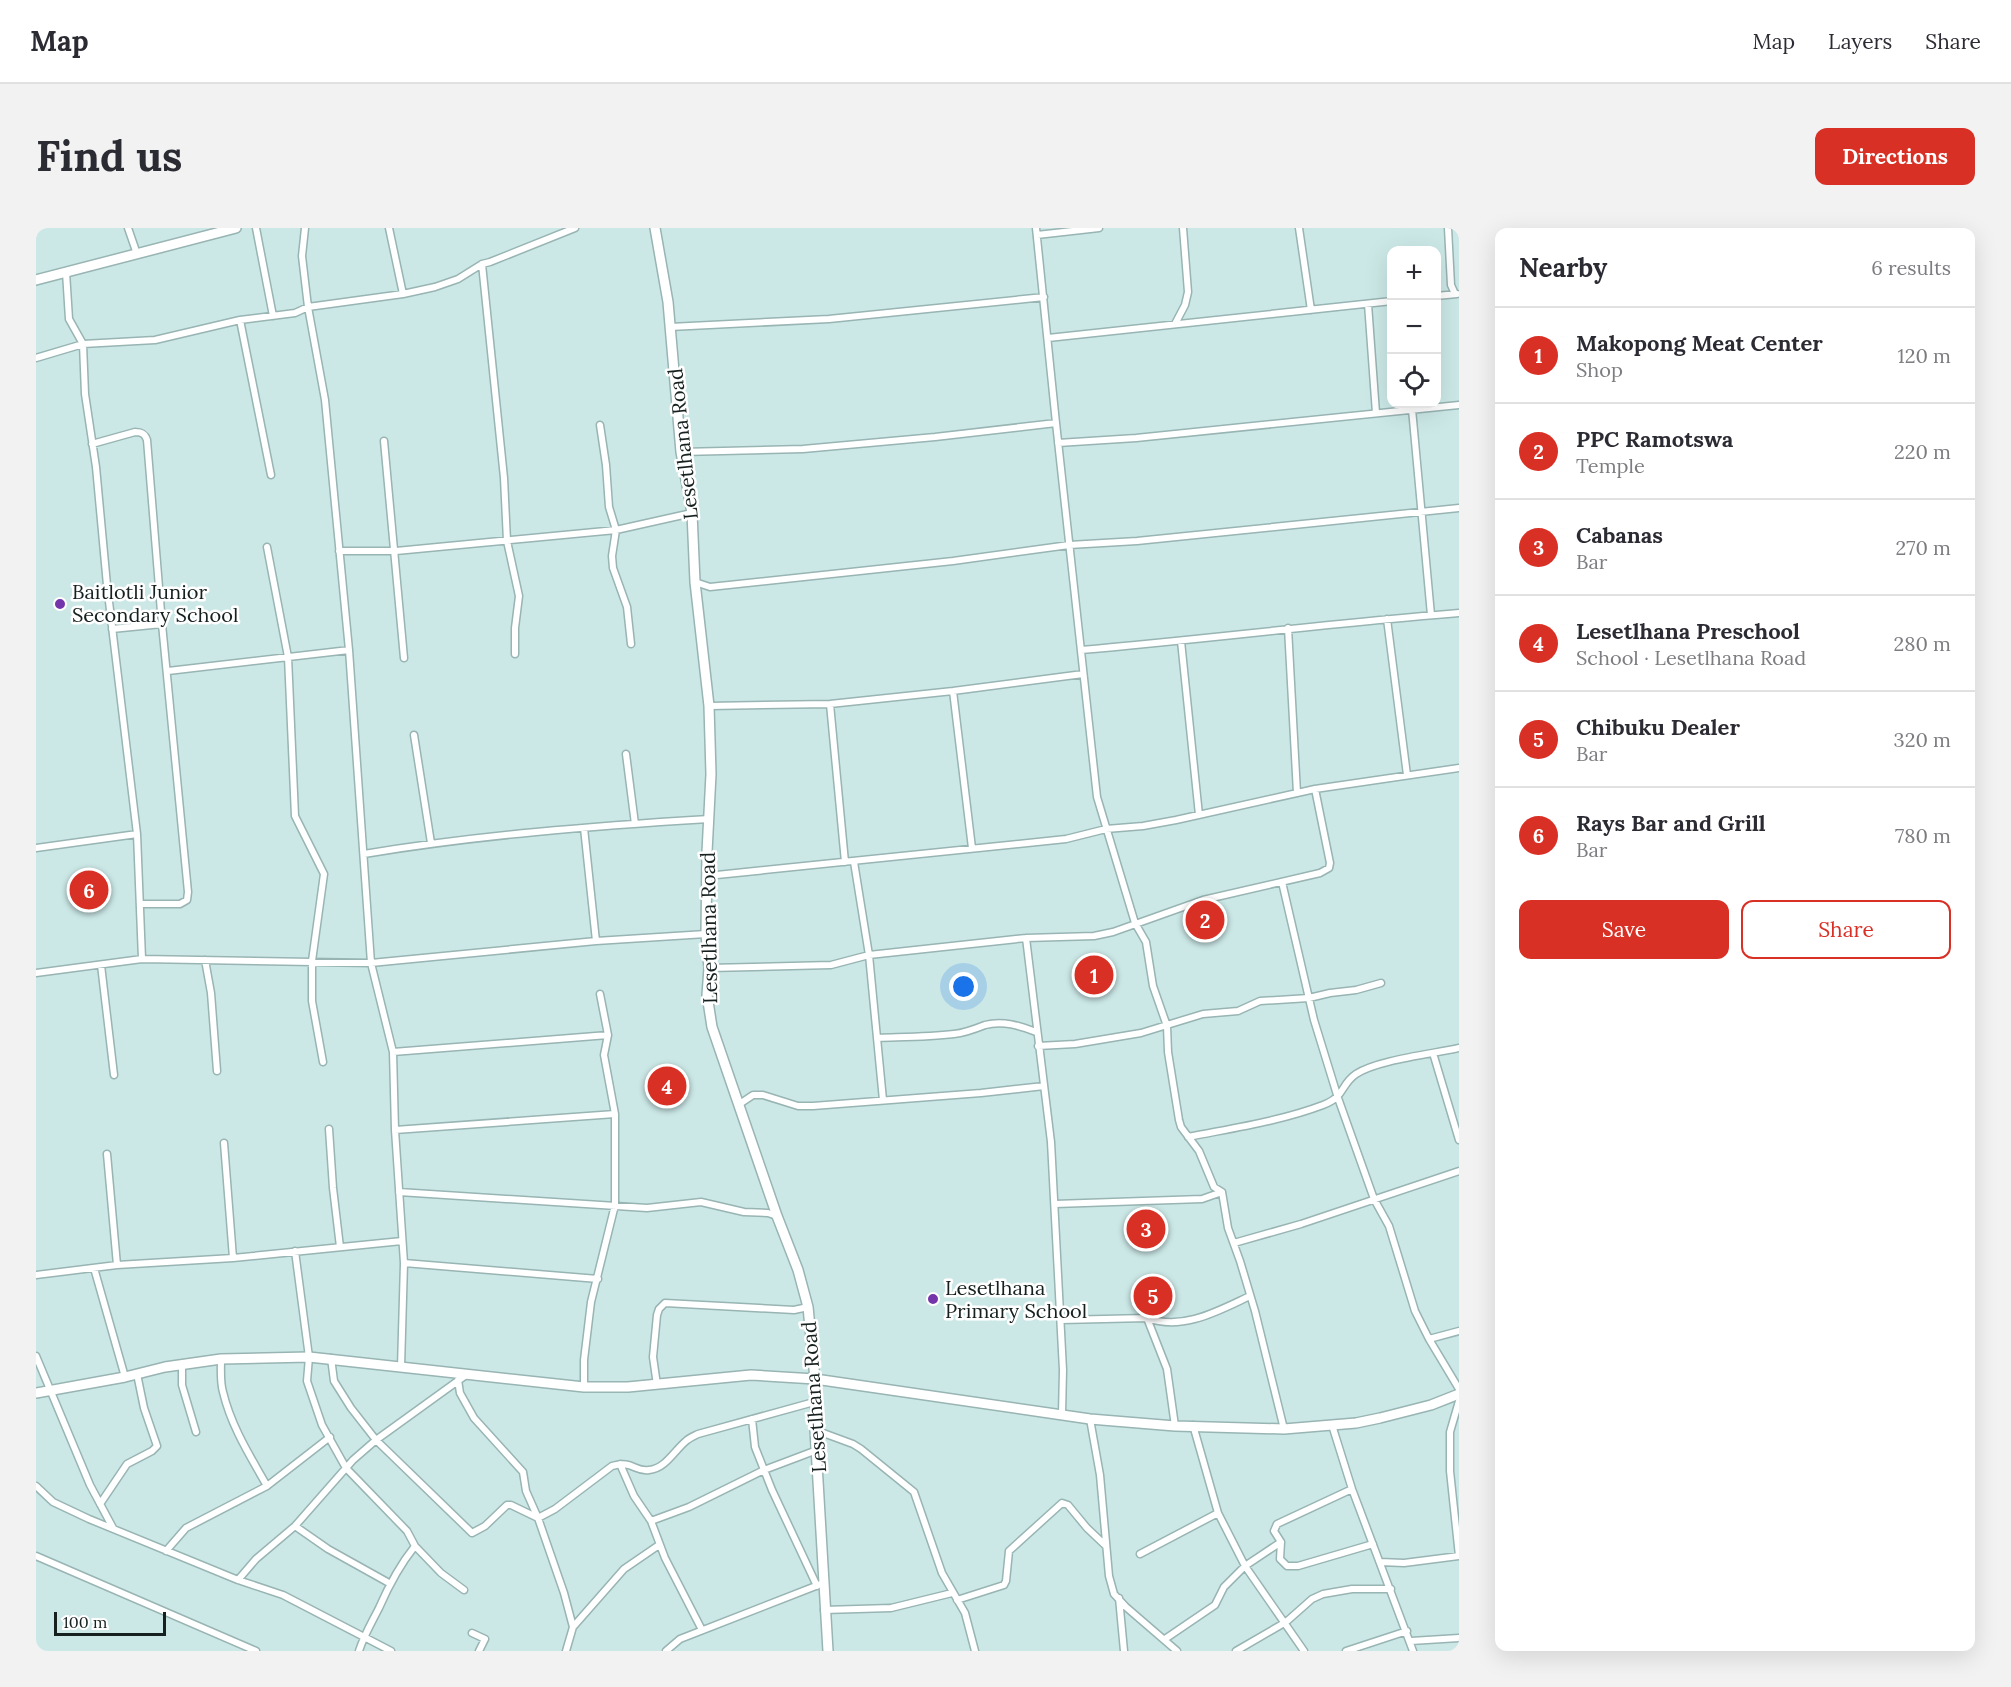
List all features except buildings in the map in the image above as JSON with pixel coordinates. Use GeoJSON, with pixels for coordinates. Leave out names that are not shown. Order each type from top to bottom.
{"type":"FeatureCollection","features":[{"type":"Feature","properties":{"kind":"street"},"geometry":{"type":"LineString","coordinates":[[128,228],[137,254]]}},
{"type":"Feature","properties":{"kind":"street"},"geometry":{"type":"LineString","coordinates":[[36,280],[236,228]]}},
{"type":"Feature","properties":{"kind":"street"},"geometry":{"type":"LineString","coordinates":[[256,228],[273,316]]}},
{"type":"Feature","properties":{"kind":"street"},"geometry":{"type":"LineString","coordinates":[[306,228],[302,256],[308,308],[325,400],[349,650],[371,963],[393,1052],[395,1130],[404,1263],[401,1367]]}},
{"type":"Feature","properties":{"kind":"street"},"geometry":{"type":"LineString","coordinates":[[389,228],[403,294]]}},
{"type":"Feature","properties":{"kind":"street"},"geometry":{"type":"LineString","coordinates":[[36,358],[83,344],[155,340],[240,320],[403,294],[458,279],[482,264],[575,228]]}},
{"type":"Feature","properties":{"kind":"street","name":"Lesetlhana Road"},"geometry":{"type":"LineString","coordinates":[[655,228],[670,327],[681,452],[692,513],[695,582],[709,706],[711,774],[707,876],[706,934],[709,968],[707,995],[712,1027],[798,1270],[808,1307],[815,1379],[821,1584],[828,1651]]}},
{"type":"Feature","properties":{"kind":"street"},"geometry":{"type":"LineString","coordinates":[[1100,228],[1037,231],[1097,797],[1135,923],[1146,942],[1154,986],[1167,1026],[1168,1052],[1179,1120],[1199,1151],[1214,1186],[1222,1192],[1228,1228],[1250,1296],[1284,1429]]}},
{"type":"Feature","properties":{"kind":"street"},"geometry":{"type":"LineString","coordinates":[[1175,324],[1185,305],[1188,292],[1183,228]]}},
{"type":"Feature","properties":{"kind":"street"},"geometry":{"type":"LineString","coordinates":[[1299,228],[1311,310]]}},
{"type":"Feature","properties":{"kind":"street"},"geometry":{"type":"LineString","coordinates":[[1441,296],[1457,294],[1451,285],[1448,228]]}},
{"type":"Feature","properties":{"kind":"street"},"geometry":{"type":"LineString","coordinates":[[482,264],[504,478],[507,541],[519,596],[515,654]]}},
{"type":"Feature","properties":{"kind":"street"},"geometry":{"type":"LineString","coordinates":[[66,272],[69,319],[83,344],[85,394],[137,834],[141,959]]}},
{"type":"Feature","properties":{"kind":"street"},"geometry":{"type":"LineString","coordinates":[[670,327],[829,319],[1044,297]]}},
{"type":"Feature","properties":{"kind":"street"},"geometry":{"type":"LineString","coordinates":[[1048,338],[1387,302]]}},
{"type":"Feature","properties":{"kind":"street"},"geometry":{"type":"LineString","coordinates":[[1368,304],[1376,413]]}},
{"type":"Feature","properties":{"kind":"street"},"geometry":{"type":"LineString","coordinates":[[240,320],[271,475]]}},
{"type":"Feature","properties":{"kind":"street"},"geometry":{"type":"LineString","coordinates":[[1058,443],[1136,438],[1459,405]]}},
{"type":"Feature","properties":{"kind":"street"},"geometry":{"type":"LineString","coordinates":[[1412,409],[1431,615]]}},
{"type":"Feature","properties":{"kind":"street"},"geometry":{"type":"LineString","coordinates":[[681,452],[803,449],[1056,423]]}},
{"type":"Feature","properties":{"kind":"street"},"geometry":{"type":"LineString","coordinates":[[600,425],[609,507],[616,530],[612,556],[613,568],[627,606],[631,644]]}},
{"type":"Feature","properties":{"kind":"street"},"geometry":{"type":"LineString","coordinates":[[92,444],[135,432],[140,432],[147,440],[188,892],[187,900],[180,904],[140,904]]}},
{"type":"Feature","properties":{"kind":"street"},"geometry":{"type":"LineString","coordinates":[[384,441],[396,551],[404,658]]}},
{"type":"Feature","properties":{"kind":"street"},"geometry":{"type":"LineString","coordinates":[[695,582],[710,587],[953,561],[1069,545],[1137,541],[1459,508]]}},
{"type":"Feature","properties":{"kind":"street"},"geometry":{"type":"LineString","coordinates":[[339,551],[396,551],[616,530],[692,513]]}},
{"type":"Feature","properties":{"kind":"street"},"geometry":{"type":"LineString","coordinates":[[267,547],[288,657],[295,816],[324,874],[312,962],[313,1008],[323,1062]]}},
{"type":"Feature","properties":{"kind":"street"},"geometry":{"type":"LineString","coordinates":[[1081,650],[1459,613]]}},
{"type":"Feature","properties":{"kind":"street"},"geometry":{"type":"LineString","coordinates":[[1387,619],[1407,776]]}},
{"type":"Feature","properties":{"kind":"street"},"geometry":{"type":"LineString","coordinates":[[112,629],[162,624]]}},
{"type":"Feature","properties":{"kind":"street"},"geometry":{"type":"LineString","coordinates":[[1288,628],[1297,793]]}},
{"type":"Feature","properties":{"kind":"street"},"geometry":{"type":"LineString","coordinates":[[1181,641],[1199,815]]}},
{"type":"Feature","properties":{"kind":"street"},"geometry":{"type":"LineString","coordinates":[[168,670],[349,650]]}},
{"type":"Feature","properties":{"kind":"street"},"geometry":{"type":"LineString","coordinates":[[709,706],[830,704],[1083,674]]}},
{"type":"Feature","properties":{"kind":"street"},"geometry":{"type":"LineString","coordinates":[[953,691],[972,848]]}},
{"type":"Feature","properties":{"kind":"street"},"geometry":{"type":"LineString","coordinates":[[830,704],[845,862]]}},
{"type":"Feature","properties":{"kind":"street"},"geometry":{"type":"LineString","coordinates":[[414,735],[431,843]]}},
{"type":"Feature","properties":{"kind":"street"},"geometry":{"type":"LineString","coordinates":[[626,754],[635,824]]}},
{"type":"Feature","properties":{"kind":"street"},"geometry":{"type":"LineString","coordinates":[[707,876],[1066,839],[1106,829],[1143,826],[1199,815],[1315,789],[1459,768]]}},
{"type":"Feature","properties":{"kind":"street"},"geometry":{"type":"LineString","coordinates":[[709,968],[831,965],[869,956],[1026,938],[1094,936],[1113,932],[1203,900],[1320,873],[1329,868],[1330,863],[1315,789]]}},
{"type":"Feature","properties":{"kind":"street"},"geometry":{"type":"LineString","coordinates":[[364,854],[431,843],[709,819]]}},
{"type":"Feature","properties":{"kind":"street"},"geometry":{"type":"LineString","coordinates":[[584,828],[596,941]]}},
{"type":"Feature","properties":{"kind":"street"},"geometry":{"type":"LineString","coordinates":[[36,848],[137,834]]}},
{"type":"Feature","properties":{"kind":"street"},"geometry":{"type":"LineString","coordinates":[[854,862],[869,956],[884,1100]]}},
{"type":"Feature","properties":{"kind":"street"},"geometry":{"type":"LineString","coordinates":[[1282,882],[1309,998],[1338,1098],[1374,1199],[1389,1226],[1415,1311],[1459,1389]]}},
{"type":"Feature","properties":{"kind":"street"},"geometry":{"type":"LineString","coordinates":[[36,973],[141,959],[371,963],[596,941],[706,934]]}},
{"type":"Feature","properties":{"kind":"street"},"geometry":{"type":"LineString","coordinates":[[1026,938],[1051,1142],[1061,1320],[1062,1414]]}},
{"type":"Feature","properties":{"kind":"street"},"geometry":{"type":"LineString","coordinates":[[205,960],[211,993],[217,1071]]}},
{"type":"Feature","properties":{"kind":"street"},"geometry":{"type":"LineString","coordinates":[[101,965],[114,1075]]}},
{"type":"Feature","properties":{"kind":"street"},"geometry":{"type":"LineString","coordinates":[[1038,1046],[1106,1040],[1141,1034],[1203,1014],[1238,1011],[1260,1001],[1309,998],[1381,983]]}},
{"type":"Feature","properties":{"kind":"street"},"geometry":{"type":"LineString","coordinates":[[584,1387],[585,1344],[591,1302],[615,1205],[615,1114],[604,1055],[608,1035],[600,994]]}},
{"type":"Feature","properties":{"kind":"street"},"geometry":{"type":"LineString","coordinates":[[878,1038],[956,1034],[1002,1023],[1019,1025],[1036,1032]]}},
{"type":"Feature","properties":{"kind":"street"},"geometry":{"type":"LineString","coordinates":[[393,1052],[608,1035]]}},
{"type":"Feature","properties":{"kind":"street"},"geometry":{"type":"LineString","coordinates":[[1188,1137],[1312,1109],[1338,1098],[1348,1080],[1366,1069],[1459,1048]]}},
{"type":"Feature","properties":{"kind":"street"},"geometry":{"type":"LineString","coordinates":[[1433,1053],[1459,1140]]}},
{"type":"Feature","properties":{"kind":"street"},"geometry":{"type":"LineString","coordinates":[[738,1105],[753,1095],[763,1095],[798,1106],[841,1105],[1044,1086]]}},
{"type":"Feature","properties":{"kind":"street"},"geometry":{"type":"LineString","coordinates":[[395,1130],[615,1114]]}},
{"type":"Feature","properties":{"kind":"street"},"geometry":{"type":"LineString","coordinates":[[329,1129],[340,1247]]}},
{"type":"Feature","properties":{"kind":"street"},"geometry":{"type":"LineString","coordinates":[[224,1143],[233,1258]]}},
{"type":"Feature","properties":{"kind":"street"},"geometry":{"type":"LineString","coordinates":[[107,1154],[117,1265]]}},
{"type":"Feature","properties":{"kind":"street"},"geometry":{"type":"LineString","coordinates":[[1234,1243],[1301,1224],[1459,1171]]}},
{"type":"Feature","properties":{"kind":"street"},"geometry":{"type":"LineString","coordinates":[[399,1192],[656,1208],[701,1202],[744,1212],[768,1213],[777,1216]]}},
{"type":"Feature","properties":{"kind":"street"},"geometry":{"type":"LineString","coordinates":[[1055,1204],[1203,1199],[1222,1192]]}},
{"type":"Feature","properties":{"kind":"street"},"geometry":{"type":"LineString","coordinates":[[36,1275],[117,1265],[233,1258],[402,1241]]}},
{"type":"Feature","properties":{"kind":"street"},"geometry":{"type":"LineString","coordinates":[[295,1251],[309,1357],[307,1381],[316,1411],[346,1468],[407,1530],[415,1546],[441,1572],[464,1590]]}},
{"type":"Feature","properties":{"kind":"street"},"geometry":{"type":"LineString","coordinates":[[404,1263],[598,1279]]}},
{"type":"Feature","properties":{"kind":"street"},"geometry":{"type":"LineString","coordinates":[[94,1268],[125,1377]]}},
{"type":"Feature","properties":{"kind":"street"},"geometry":{"type":"LineString","coordinates":[[1061,1320],[1147,1318],[1161,1323],[1199,1319],[1250,1296]]}},
{"type":"Feature","properties":{"kind":"street"},"geometry":{"type":"LineString","coordinates":[[657,1385],[653,1357],[656,1325],[658,1309],[665,1303],[794,1310],[808,1307]]}},
{"type":"Feature","properties":{"kind":"street"},"geometry":{"type":"LineString","coordinates":[[1147,1318],[1167,1369],[1175,1426]]}},
{"type":"Feature","properties":{"kind":"street"},"geometry":{"type":"LineString","coordinates":[[1429,1339],[1459,1331]]}},
{"type":"Feature","properties":{"kind":"street"},"geometry":{"type":"LineString","coordinates":[[36,1356],[90,1485],[113,1529]]}},
{"type":"Feature","properties":{"kind":"street"},"geometry":{"type":"LineString","coordinates":[[36,1393],[221,1359],[309,1357],[584,1387],[657,1385],[751,1375],[815,1379],[1090,1419],[1175,1426],[1284,1429],[1332,1425],[1380,1418],[1431,1405],[1459,1394]]}},
{"type":"Feature","properties":{"kind":"street"},"geometry":{"type":"LineString","coordinates":[[332,1358],[334,1382],[376,1440],[472,1533],[485,1526],[509,1505],[538,1518]]}},
{"type":"Feature","properties":{"kind":"street"},"geometry":{"type":"LineString","coordinates":[[221,1359],[222,1391],[231,1418],[267,1486]]}},
{"type":"Feature","properties":{"kind":"street"},"geometry":{"type":"LineString","coordinates":[[182,1365],[182,1385],[196,1432]]}},
{"type":"Feature","properties":{"kind":"street"},"geometry":{"type":"LineString","coordinates":[[238,1580],[262,1552],[295,1526],[346,1468],[376,1440],[468,1373]]}},
{"type":"Feature","properties":{"kind":"street"},"geometry":{"type":"LineString","coordinates":[[100,1504],[127,1464],[157,1446],[144,1408],[137,1374]]}},
{"type":"Feature","properties":{"kind":"street"},"geometry":{"type":"LineString","coordinates":[[458,1380],[460,1393],[474,1418],[524,1472],[526,1491],[538,1518],[564,1593],[573,1627]]}},
{"type":"Feature","properties":{"kind":"street"},"geometry":{"type":"LineString","coordinates":[[1380,1562],[1404,1563],[1459,1556],[1450,1471],[1450,1432],[1459,1401]]}},
{"type":"Feature","properties":{"kind":"street"},"geometry":{"type":"LineString","coordinates":[[538,1518],[555,1509],[612,1466],[631,1464],[642,1470],[650,1470],[662,1465],[686,1440],[698,1434],[814,1402]]}},
{"type":"Feature","properties":{"kind":"street"},"geometry":{"type":"LineString","coordinates":[[666,1651],[680,1640],[702,1630],[821,1584],[764,1470],[755,1447],[752,1419]]}},
{"type":"Feature","properties":{"kind":"street"},"geometry":{"type":"LineString","coordinates":[[1090,1419],[1100,1475],[1109,1576],[1114,1594],[1177,1651]]}},
{"type":"Feature","properties":{"kind":"street"},"geometry":{"type":"LineString","coordinates":[[1193,1425],[1218,1513],[1245,1566],[1304,1651]]}},
{"type":"Feature","properties":{"kind":"street"},"geometry":{"type":"LineString","coordinates":[[1332,1425],[1352,1489],[1413,1651]]}},
{"type":"Feature","properties":{"kind":"street"},"geometry":{"type":"LineString","coordinates":[[815,1430],[861,1449],[914,1492],[942,1572],[965,1613],[975,1651]]}},
{"type":"Feature","properties":{"kind":"street"},"geometry":{"type":"LineString","coordinates":[[166,1551],[186,1528],[267,1486],[330,1437]]}},
{"type":"Feature","properties":{"kind":"street"},"geometry":{"type":"LineString","coordinates":[[651,1521],[689,1507],[764,1470],[817,1450]]}},
{"type":"Feature","properties":{"kind":"street"},"geometry":{"type":"LineString","coordinates":[[620,1464],[634,1496],[651,1521],[659,1545],[702,1630]]}},
{"type":"Feature","properties":{"kind":"street"},"geometry":{"type":"LineString","coordinates":[[36,1486],[53,1502],[166,1551],[238,1580],[283,1595],[391,1651]]}},
{"type":"Feature","properties":{"kind":"street"},"geometry":{"type":"LineString","coordinates":[[1352,1489],[1277,1524],[1274,1531],[1281,1542],[1280,1559],[1287,1566],[1298,1566],[1373,1544]]}},
{"type":"Feature","properties":{"kind":"street"},"geometry":{"type":"LineString","coordinates":[[957,1600],[1004,1585],[1008,1551],[1062,1503],[1068,1505],[1087,1528],[1107,1546]]}},
{"type":"Feature","properties":{"kind":"street"},"geometry":{"type":"LineString","coordinates":[[1140,1554],[1218,1513]]}},
{"type":"Feature","properties":{"kind":"street"},"geometry":{"type":"LineString","coordinates":[[295,1526],[328,1549],[389,1583]]}},
{"type":"Feature","properties":{"kind":"street"},"geometry":{"type":"LineString","coordinates":[[1165,1639],[1218,1602],[1224,1587],[1245,1566],[1281,1542]]}},
{"type":"Feature","properties":{"kind":"street"},"geometry":{"type":"LineString","coordinates":[[566,1651],[573,1627],[624,1569],[659,1545]]}},
{"type":"Feature","properties":{"kind":"street"},"geometry":{"type":"LineString","coordinates":[[359,1651],[363,1637],[389,1583],[415,1546]]}},
{"type":"Feature","properties":{"kind":"street"},"geometry":{"type":"LineString","coordinates":[[36,1556],[256,1651]]}},
{"type":"Feature","properties":{"kind":"street"},"geometry":{"type":"LineString","coordinates":[[1236,1651],[1286,1622],[1312,1599],[1323,1594],[1352,1589],[1391,1589]]}},
{"type":"Feature","properties":{"kind":"street"},"geometry":{"type":"LineString","coordinates":[[824,1610],[891,1608],[952,1593]]}},
{"type":"Feature","properties":{"kind":"street"},"geometry":{"type":"LineString","coordinates":[[1119,1598],[1124,1651]]}},
{"type":"Feature","properties":{"kind":"street"},"geometry":{"type":"LineString","coordinates":[[1346,1651],[1407,1631]]}},
{"type":"Feature","properties":{"kind":"street"},"geometry":{"type":"LineString","coordinates":[[472,1633],[485,1639],[479,1651]]}},
{"type":"Feature","properties":{"kind":"street"},"geometry":{"type":"LineString","coordinates":[[1411,1641],[1459,1638]]}},
{"type":"Feature","properties":{"kind":"place","name":"Baitlotli Junior Secondary School"},"geometry":{"type":"Point","coordinates":[60,604]}},
{"type":"Feature","properties":{"kind":"place","name":"Rays Bar and Grill"},"geometry":{"type":"Point","coordinates":[89,890]}},
{"type":"Feature","properties":{"kind":"place","name":"PPC Ramotswa"},"geometry":{"type":"Point","coordinates":[1205,920]}},
{"type":"Feature","properties":{"kind":"place","name":"Makopong Meat Center"},"geometry":{"type":"Point","coordinates":[1094,975]}},
{"type":"Feature","properties":{"kind":"place","name":"Lesetlhana Preschool"},"geometry":{"type":"Point","coordinates":[667,1086]}},
{"type":"Feature","properties":{"kind":"place","name":"Cabanas"},"geometry":{"type":"Point","coordinates":[1146,1229]}},
{"type":"Feature","properties":{"kind":"place","name":"Chibuku Dealer"},"geometry":{"type":"Point","coordinates":[1153,1296]}},
{"type":"Feature","properties":{"kind":"place","name":"Lesetlhana Primary School"},"geometry":{"type":"Point","coordinates":[933,1299]}}]}
